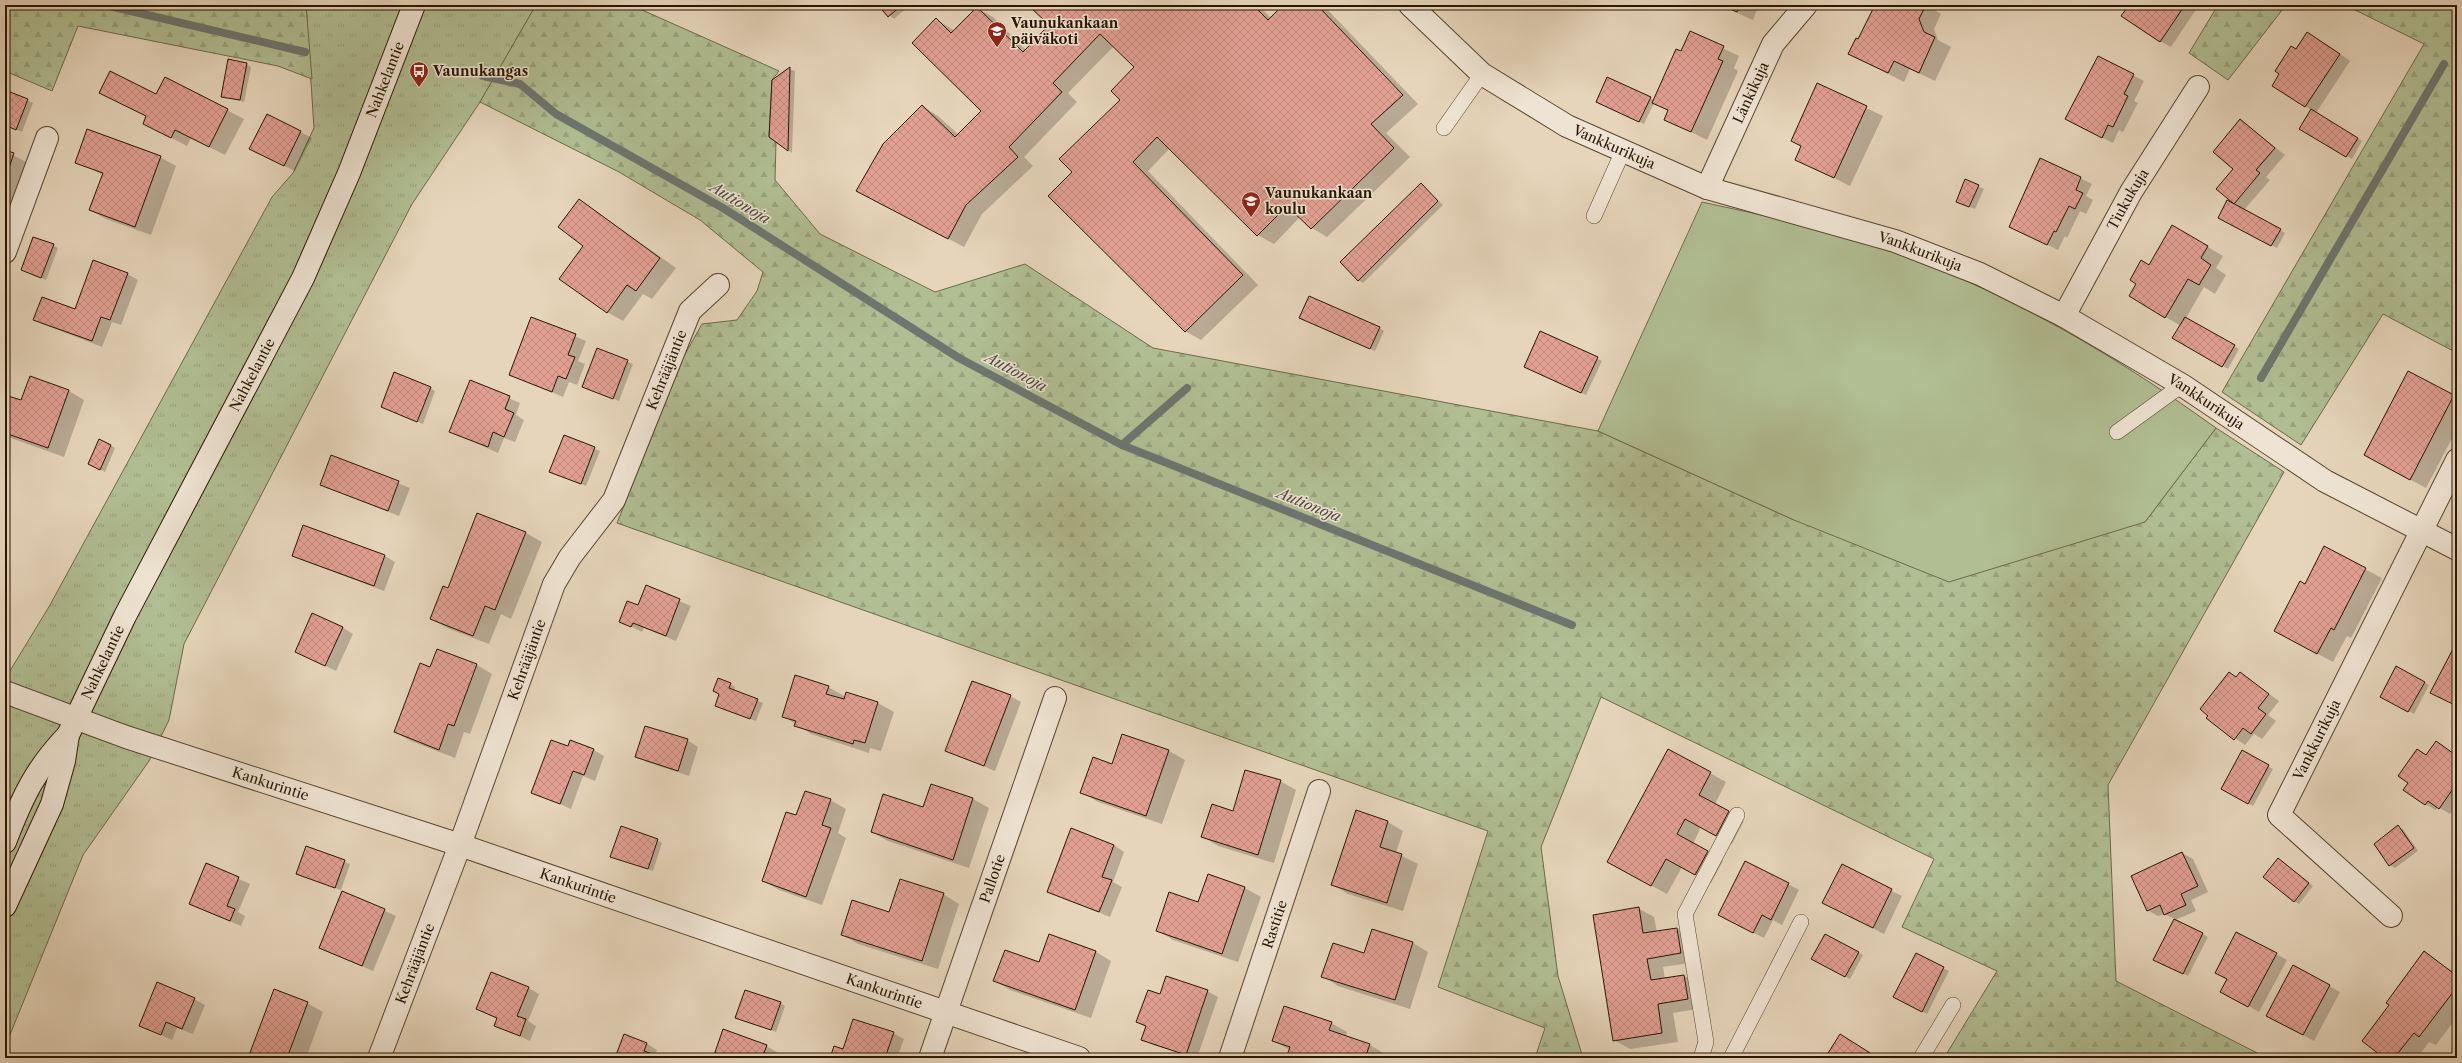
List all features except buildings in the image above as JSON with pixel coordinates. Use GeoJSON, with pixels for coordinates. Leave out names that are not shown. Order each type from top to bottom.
{"type":"FeatureCollection","features":[{"type":"Feature","properties":{"kind":"street","name":"Nahkelantie"},"geometry":{"type":"LineString","coordinates":[[5,906],[52,804],[72,727],[125,616],[303,278],[349,173],[414,5]]}},
{"type":"Feature","properties":{"kind":"street","name":"Vankkurikuja"},"geometry":{"type":"LineString","coordinates":[[1410,5],[1482,74],[1567,126],[1707,188],[1895,241],[1980,274],[2064,316],[2182,385],[2325,481],[2457,549]]}},
{"type":"Feature","properties":{"kind":"street","name":"Länkikuja"},"geometry":{"type":"LineString","coordinates":[[1707,188],[1773,44],[1806,5]]}},
{"type":"Feature","properties":{"kind":"street","name":"Tiukukuja"},"geometry":{"type":"LineString","coordinates":[[2064,316],[2131,192],[2198,87]]}},
{"type":"Feature","properties":{"kind":"street"},"geometry":{"type":"LineString","coordinates":[[5,252],[48,138]]}},
{"type":"Feature","properties":{"kind":"street","name":"Kehrääjäntie"},"geometry":{"type":"LineString","coordinates":[[379,1058],[460,845],[554,584],[570,557],[614,500],[690,311],[718,285]]}},
{"type":"Feature","properties":{"kind":"street","name":"Vankkurikuja"},"geometry":{"type":"LineString","coordinates":[[2391,916],[2279,816],[2457,460]]}},
{"type":"Feature","properties":{"kind":"street","name":"Kankurintie"},"geometry":{"type":"LineString","coordinates":[[5,692],[72,727],[460,845],[1079,1058]]}},
{"type":"Feature","properties":{"kind":"street","name":"Pallotie"},"geometry":{"type":"LineString","coordinates":[[930,1058],[1055,698]]}},
{"type":"Feature","properties":{"kind":"street","name":"Nahkelantie"},"geometry":{"type":"LineString","coordinates":[[5,842],[25,792],[48,755],[72,727]]}},
{"type":"Feature","properties":{"kind":"street","name":"Rastitie"},"geometry":{"type":"LineString","coordinates":[[1230,1058],[1320,791]]}},
{"type":"Feature","properties":{"kind":"lane"},"geometry":{"type":"LineString","coordinates":[[1444,128],[1482,74]]}},
{"type":"Feature","properties":{"kind":"lane"},"geometry":{"type":"LineString","coordinates":[[1594,216],[1623,151]]}},
{"type":"Feature","properties":{"kind":"lane"},"geometry":{"type":"LineString","coordinates":[[2117,432],[2182,385]]}},
{"type":"Feature","properties":{"kind":"lane"},"geometry":{"type":"LineString","coordinates":[[1701,1058],[1706,1042],[1685,914],[1737,815]]}},
{"type":"Feature","properties":{"kind":"lane"},"geometry":{"type":"LineString","coordinates":[[1731,1058],[1801,922]]}},
{"type":"Feature","properties":{"kind":"lane"},"geometry":{"type":"LineString","coordinates":[[1921,1058],[1952,1005]]}},
{"type":"Feature","properties":{"kind":"green space"},"geometry":{"type":"Polygon","coordinates":[[[5,5],[306,5],[312,79],[278,66],[78,26],[52,91],[5,71],[5,5]]]}},
{"type":"Feature","properties":{"kind":"green space"},"geometry":{"type":"Polygon","coordinates":[[[306,5],[536,5],[480,102],[412,204],[184,644],[169,720],[149,761],[83,855],[5,1047],[5,679],[50,605],[272,197],[293,173],[314,128],[306,5]]]}},
{"type":"Feature","properties":{"kind":"green space"},"geometry":{"type":"Polygon","coordinates":[[[536,5],[631,5],[779,71],[772,80],[769,137],[776,142],[775,180],[820,234],[935,292],[1025,264],[1153,348],[1598,431],[1794,520],[2145,522],[2216,428],[2284,472],[2108,785],[2116,981],[2267,1058],[1944,1058],[1997,971],[1902,927],[1934,859],[1601,697],[1541,847],[1558,976],[1583,1058],[1535,1058],[1545,1028],[1438,987],[1488,831],[617,523],[684,356],[702,324],[737,320],[757,291],[763,272],[700,220],[619,172],[480,102],[536,5]]]}},
{"type":"Feature","properties":{"kind":"green space"},"geometry":{"type":"Polygon","coordinates":[[[2218,5],[2286,5],[2228,80],[2189,53],[2218,5]]]}},
{"type":"Feature","properties":{"kind":"green space"},"geometry":{"type":"Polygon","coordinates":[[[2345,5],[2457,5],[2457,353],[2383,314],[2301,445],[2222,392],[2424,44],[2345,5]]]}},
{"type":"Feature","properties":{"kind":"green space"},"geometry":{"type":"Polygon","coordinates":[[[1702,202],[1821,229],[1889,250],[1939,269],[2035,314],[2082,340],[2128,368],[2216,428],[2145,522],[1949,582],[1794,520],[1598,431],[1702,202]]]}},
{"type":"Feature","properties":{"kind":"waterway","name":"Autionoja"},"geometry":{"type":"LineString","coordinates":[[105,5],[305,52]]}},
{"type":"Feature","properties":{"kind":"waterway"},"geometry":{"type":"LineString","coordinates":[[2261,378],[2444,64]]}},
{"type":"Feature","properties":{"kind":"waterway","name":"Autionoja"},"geometry":{"type":"LineString","coordinates":[[483,76],[520,84],[556,114],[723,208],[959,358],[1122,445],[1572,625]]}},
{"type":"Feature","properties":{"kind":"waterway"},"geometry":{"type":"LineString","coordinates":[[1122,445],[1187,388]]}},
{"type":"Feature","properties":{"kind":"place","name":"Vaunukankaan päiväkoti"},"geometry":{"type":"Point","coordinates":[997,48]}},
{"type":"Feature","properties":{"kind":"place","name":"Vaunukangas"},"geometry":{"type":"Point","coordinates":[419,88]}},
{"type":"Feature","properties":{"kind":"place","name":"Vaunukankaan koulu"},"geometry":{"type":"Point","coordinates":[1251,218]}}]}
